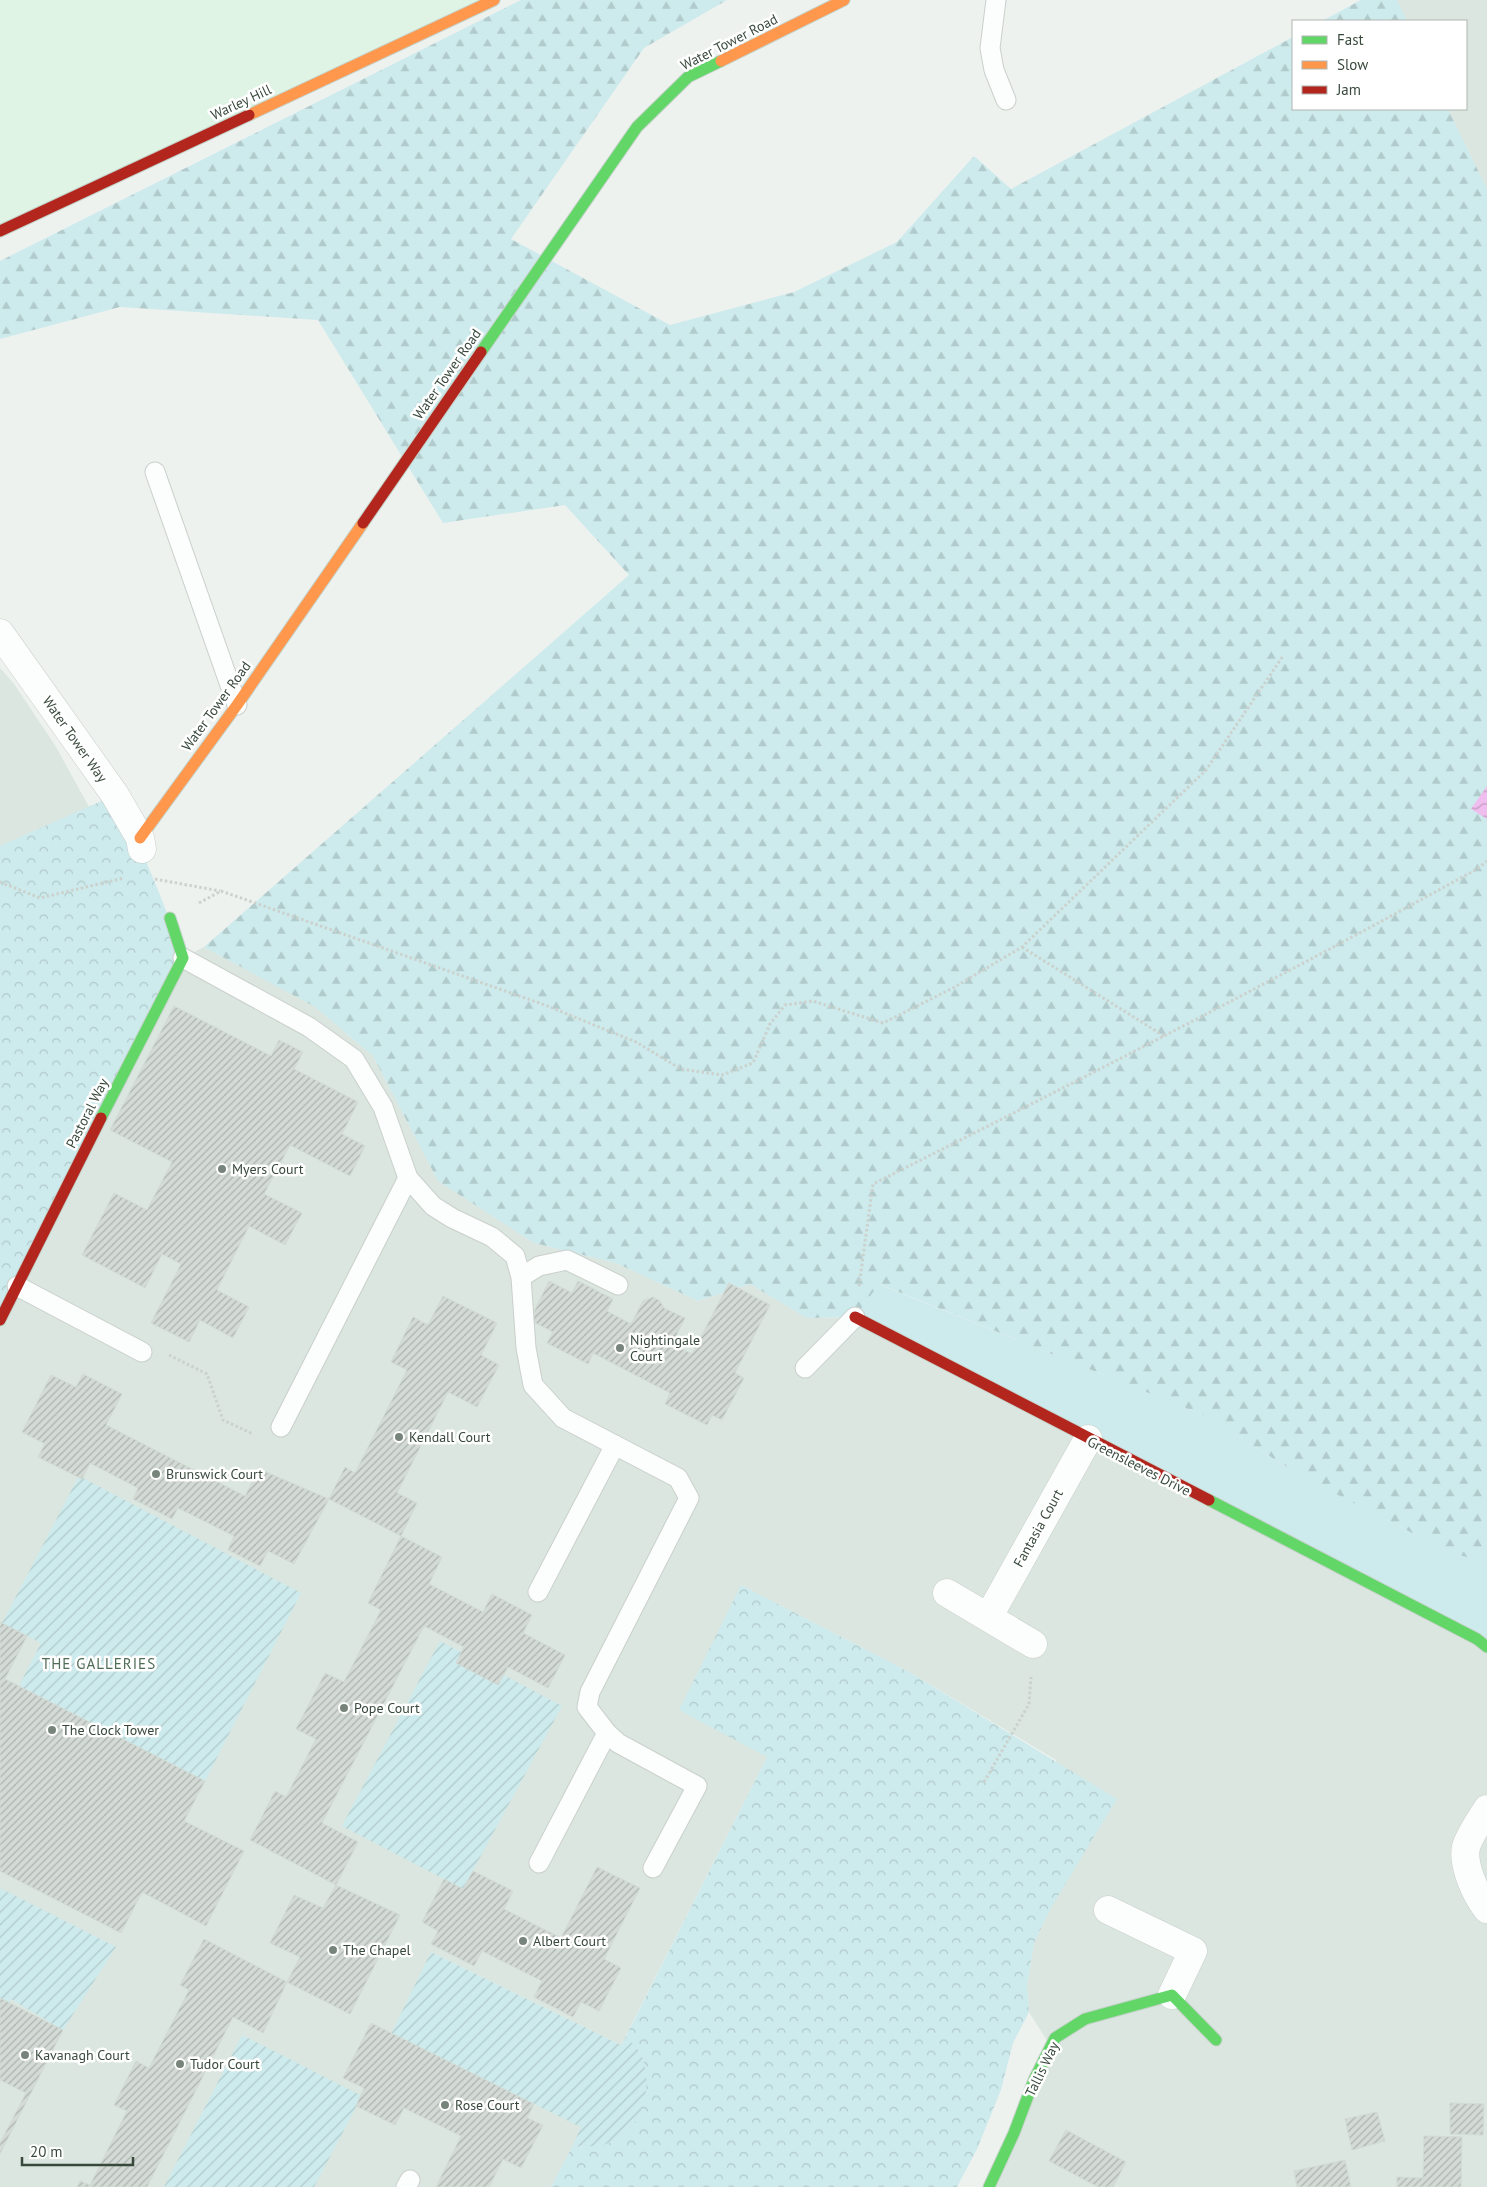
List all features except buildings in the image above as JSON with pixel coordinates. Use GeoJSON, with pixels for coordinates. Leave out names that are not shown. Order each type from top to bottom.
{"type":"FeatureCollection","features":[{"type":"Feature","properties":{"kind":"street","name":"Warley Hill"},"geometry":{"type":"LineString","coordinates":[[0,231],[494,0]]}},
{"type":"Feature","properties":{"kind":"street","name":"Water Tower Road"},"geometry":{"type":"LineString","coordinates":[[141,843],[636,126],[688,77],[844,0]]}},
{"type":"Feature","properties":{"kind":"street","name":"Water Tower Way"},"geometry":{"type":"LineString","coordinates":[[0,632],[115,795],[141,843]]}},
{"type":"Feature","properties":{"kind":"street"},"geometry":{"type":"LineString","coordinates":[[170,918],[183,958]]}},
{"type":"Feature","properties":{"kind":"street","name":"Pastoral Way"},"geometry":{"type":"LineString","coordinates":[[0,1320],[183,958]]}},
{"type":"Feature","properties":{"kind":"street","name":"Greensleeves Drive"},"geometry":{"type":"LineString","coordinates":[[855,1317],[1477,1639],[1487,1647]]}},
{"type":"Feature","properties":{"kind":"street","name":"Fantasia Court"},"geometry":{"type":"LineString","coordinates":[[989,1616],[1088,1439]]}},
{"type":"Feature","properties":{"kind":"street"},"geometry":{"type":"LineString","coordinates":[[948,1593],[1033,1644]]}},
{"type":"Feature","properties":{"kind":"street"},"geometry":{"type":"LineString","coordinates":[[1487,1809],[1466,1848],[1469,1876],[1478,1898],[1487,1909]]}},
{"type":"Feature","properties":{"kind":"street"},"geometry":{"type":"LineString","coordinates":[[1108,1910],[1193,1951],[1172,1995],[1216,2040]]}},
{"type":"Feature","properties":{"kind":"street","name":"Tallis Way"},"geometry":{"type":"LineString","coordinates":[[989,2187],[1014,2133],[1034,2080],[1055,2038],[1085,2019],[1172,1995]]}},
{"type":"Feature","properties":{"kind":"lane"},"geometry":{"type":"LineString","coordinates":[[996,0],[990,48],[994,70],[1006,100]]}},
{"type":"Feature","properties":{"kind":"lane"},"geometry":{"type":"LineString","coordinates":[[155,472],[237,705]]}},
{"type":"Feature","properties":{"kind":"lane"},"geometry":{"type":"LineString","coordinates":[[183,958],[309,1027],[354,1059],[383,1107],[408,1178],[433,1206],[452,1218],[492,1237],[515,1256],[521,1277],[526,1348],[533,1385],[563,1418],[678,1478],[689,1498],[590,1692],[587,1707],[607,1733],[618,1743],[697,1786],[653,1868]]}},
{"type":"Feature","properties":{"kind":"lane"},"geometry":{"type":"LineString","coordinates":[[281,1427],[408,1178]]}},
{"type":"Feature","properties":{"kind":"lane"},"geometry":{"type":"LineString","coordinates":[[521,1277],[538,1266],[567,1260],[618,1285]]}},
{"type":"Feature","properties":{"kind":"lane"},"geometry":{"type":"LineString","coordinates":[[17,1286],[142,1352]]}},
{"type":"Feature","properties":{"kind":"lane"},"geometry":{"type":"LineString","coordinates":[[805,1368],[855,1317]]}},
{"type":"Feature","properties":{"kind":"lane"},"geometry":{"type":"LineString","coordinates":[[538,1592],[615,1444]]}},
{"type":"Feature","properties":{"kind":"lane"},"geometry":{"type":"LineString","coordinates":[[539,1863],[607,1733]]}},
{"type":"Feature","properties":{"kind":"path"},"geometry":{"type":"LineString","coordinates":[[154,879],[221,891],[546,1004],[636,1042],[681,1069],[722,1075],[753,1063],[770,1024],[785,1005],[813,1002],[883,1023],[953,988],[1022,947],[1206,770],[1283,656]]}},
{"type":"Feature","properties":{"kind":"path"},"geometry":{"type":"LineString","coordinates":[[855,1317],[873,1184],[1165,1036],[1390,917],[1477,869],[1487,861]]}},
{"type":"Feature","properties":{"kind":"path"},"geometry":{"type":"LineString","coordinates":[[0,882],[40,898],[127,878]]}},
{"type":"Feature","properties":{"kind":"path"},"geometry":{"type":"LineString","coordinates":[[170,918],[221,891]]}},
{"type":"Feature","properties":{"kind":"path"},"geometry":{"type":"LineString","coordinates":[[1022,947],[1165,1036]]}},
{"type":"Feature","properties":{"kind":"path"},"geometry":{"type":"LineString","coordinates":[[142,1352],[161,1351],[207,1374],[223,1420],[271,1442],[281,1427]]}},
{"type":"Feature","properties":{"kind":"path"},"geometry":{"type":"LineString","coordinates":[[984,1782],[1029,1704],[1033,1644]]}},
{"type":"Feature","properties":{"kind":"shaded area"},"geometry":{"type":"Polygon","coordinates":[[[0,0],[493,0],[0,231],[0,0]]]}},
{"type":"Feature","properties":{"kind":"shaded area"},"geometry":{"type":"Polygon","coordinates":[[[1397,0],[1487,0],[1487,189],[1448,110],[1467,110],[1467,20],[1407,20],[1397,0]]]}},
{"type":"Feature","properties":{"kind":"shaded area"},"geometry":{"type":"Polygon","coordinates":[[[0,668],[14,684],[56,747],[89,807],[0,846],[0,668]]]}},
{"type":"Feature","properties":{"kind":"shaded area"},"geometry":{"type":"Polygon","coordinates":[[[204,947],[315,1007],[373,1056],[438,1181],[534,1243],[616,1263],[698,1301],[750,1284],[807,1318],[855,1317],[1487,1647],[1487,2187],[993,2187],[1048,2042],[1029,2012],[1027,1985],[1034,1943],[1052,1906],[1056,1760],[911,1673],[741,1585],[767,1757],[621,2045],[431,1952],[582,2128],[551,2187],[0,2187],[0,1320],[183,958],[204,947]]]}},
{"type":"Feature","properties":{"kind":"green space"},"geometry":{"type":"Polygon","coordinates":[[[521,0],[727,0],[644,48],[511,239],[670,325],[794,292],[897,242],[974,156],[1011,189],[1292,38],[1292,110],[1448,110],[1487,189],[1487,1563],[1449,1552],[1305,1478],[1203,1415],[879,1284],[855,1317],[807,1318],[750,1284],[698,1301],[616,1263],[534,1243],[438,1181],[373,1056],[315,1007],[204,947],[629,575],[565,505],[443,523],[318,320],[120,307],[0,339],[0,261],[521,0]]]}},
{"type":"Feature","properties":{"kind":"green space"},"geometry":{"type":"Polygon","coordinates":[[[1361,0],[1397,0],[1407,20],[1324,20],[1361,0]]]}},
{"type":"Feature","properties":{"kind":"green space"},"geometry":{"type":"Polygon","coordinates":[[[115,795],[152,875],[183,958],[0,1320],[0,846],[115,795]]]}},
{"type":"Feature","properties":{"kind":"green space"},"geometry":{"type":"Polygon","coordinates":[[[878,1284],[1203,1415],[1305,1478],[1449,1552],[1487,1563],[1487,1647],[855,1317],[878,1284]]]}},
{"type":"Feature","properties":{"kind":"green space"},"geometry":{"type":"Polygon","coordinates":[[[79,1476],[301,1593],[205,1781],[19,1686],[41,1643],[2,1623],[79,1476]]]}},
{"type":"Feature","properties":{"kind":"green space"},"geometry":{"type":"Polygon","coordinates":[[[741,1585],[911,1673],[1117,1799],[1052,1906],[1034,1943],[1027,1985],[1029,2012],[1013,2043],[1001,2090],[977,2149],[957,2187],[551,2187],[572,2147],[604,2145],[642,2057],[626,2036],[767,1757],[679,1710],[741,1585]]]}},
{"type":"Feature","properties":{"kind":"green space"},"geometry":{"type":"Polygon","coordinates":[[[440,1641],[562,1706],[463,1889],[342,1826],[440,1641]]]}},
{"type":"Feature","properties":{"kind":"green space"},"geometry":{"type":"Polygon","coordinates":[[[0,1888],[116,1947],[63,2030],[11,1999],[0,2019],[0,1888]]]}},
{"type":"Feature","properties":{"kind":"green space"},"geometry":{"type":"Polygon","coordinates":[[[431,1952],[621,2045],[626,2036],[642,2057],[646,2070],[645,2097],[635,2123],[616,2141],[603,2145],[572,2147],[581,2127],[391,2034],[431,1952]]]}},
{"type":"Feature","properties":{"kind":"green space"},"geometry":{"type":"Polygon","coordinates":[[[242,2035],[362,2096],[314,2187],[164,2187],[242,2035]]]}},
{"type":"Feature","properties":{"kind":"water"},"geometry":{"type":"Polygon","coordinates":[[[1487,786],[1487,819],[1471,809],[1487,786]]]}},
{"type":"Feature","properties":{"kind":"traffic: fast"},"geometry":{"type":"LineString","coordinates":[[481,352],[637,127],[688,77],[721,61]]}},
{"type":"Feature","properties":{"kind":"traffic: fast"},"geometry":{"type":"LineString","coordinates":[[101,1118],[183,958],[170,918]]}},
{"type":"Feature","properties":{"kind":"traffic: fast"},"geometry":{"type":"LineString","coordinates":[[1209,1500],[1477,1639],[1487,1647]]}},
{"type":"Feature","properties":{"kind":"traffic: fast"},"geometry":{"type":"LineString","coordinates":[[989,2187],[1014,2133],[1034,2080],[1055,2038],[1085,2019],[1172,1995],[1216,2040]]}},
{"type":"Feature","properties":{"kind":"traffic: slow"},"geometry":{"type":"LineString","coordinates":[[249,115],[494,0]]}},
{"type":"Feature","properties":{"kind":"traffic: slow"},"geometry":{"type":"LineString","coordinates":[[721,61],[844,0]]}},
{"type":"Feature","properties":{"kind":"traffic: slow"},"geometry":{"type":"LineString","coordinates":[[140,838],[237,705],[363,523]]}},
{"type":"Feature","properties":{"kind":"traffic: jam"},"geometry":{"type":"LineString","coordinates":[[0,231],[249,115]]}},
{"type":"Feature","properties":{"kind":"traffic: jam"},"geometry":{"type":"LineString","coordinates":[[363,523],[481,352]]}},
{"type":"Feature","properties":{"kind":"traffic: jam"},"geometry":{"type":"LineString","coordinates":[[0,1320],[101,1118]]}},
{"type":"Feature","properties":{"kind":"traffic: jam"},"geometry":{"type":"LineString","coordinates":[[855,1317],[1209,1500]]}},
{"type":"Feature","properties":{"kind":"place","name":"Myers Court"},"geometry":{"type":"Point","coordinates":[222,1169]}},
{"type":"Feature","properties":{"kind":"place","name":"Nightingale Court"},"geometry":{"type":"Point","coordinates":[620,1348]}},
{"type":"Feature","properties":{"kind":"place","name":"Kendall Court"},"geometry":{"type":"Point","coordinates":[399,1437]}},
{"type":"Feature","properties":{"kind":"place","name":"Brunswick Court"},"geometry":{"type":"Point","coordinates":[156,1474]}},
{"type":"Feature","properties":{"kind":"place","name":"Pope Court"},"geometry":{"type":"Point","coordinates":[344,1708]}},
{"type":"Feature","properties":{"kind":"place","name":"The Clock Tower"},"geometry":{"type":"Point","coordinates":[52,1730]}},
{"type":"Feature","properties":{"kind":"place","name":"Albert Court"},"geometry":{"type":"Point","coordinates":[523,1941]}},
{"type":"Feature","properties":{"kind":"place","name":"The Chapel"},"geometry":{"type":"Point","coordinates":[333,1950]}},
{"type":"Feature","properties":{"kind":"place","name":"Kavanagh Court"},"geometry":{"type":"Point","coordinates":[25,2055]}},
{"type":"Feature","properties":{"kind":"place","name":"Tudor Court"},"geometry":{"type":"Point","coordinates":[180,2064]}},
{"type":"Feature","properties":{"kind":"place","name":"Rose Court"},"geometry":{"type":"Point","coordinates":[445,2105]}},
{"type":"Feature","properties":{"kind":"district","name":"THE GALLERIES"},"geometry":{"type":"Point","coordinates":[99,1664]}}]}
